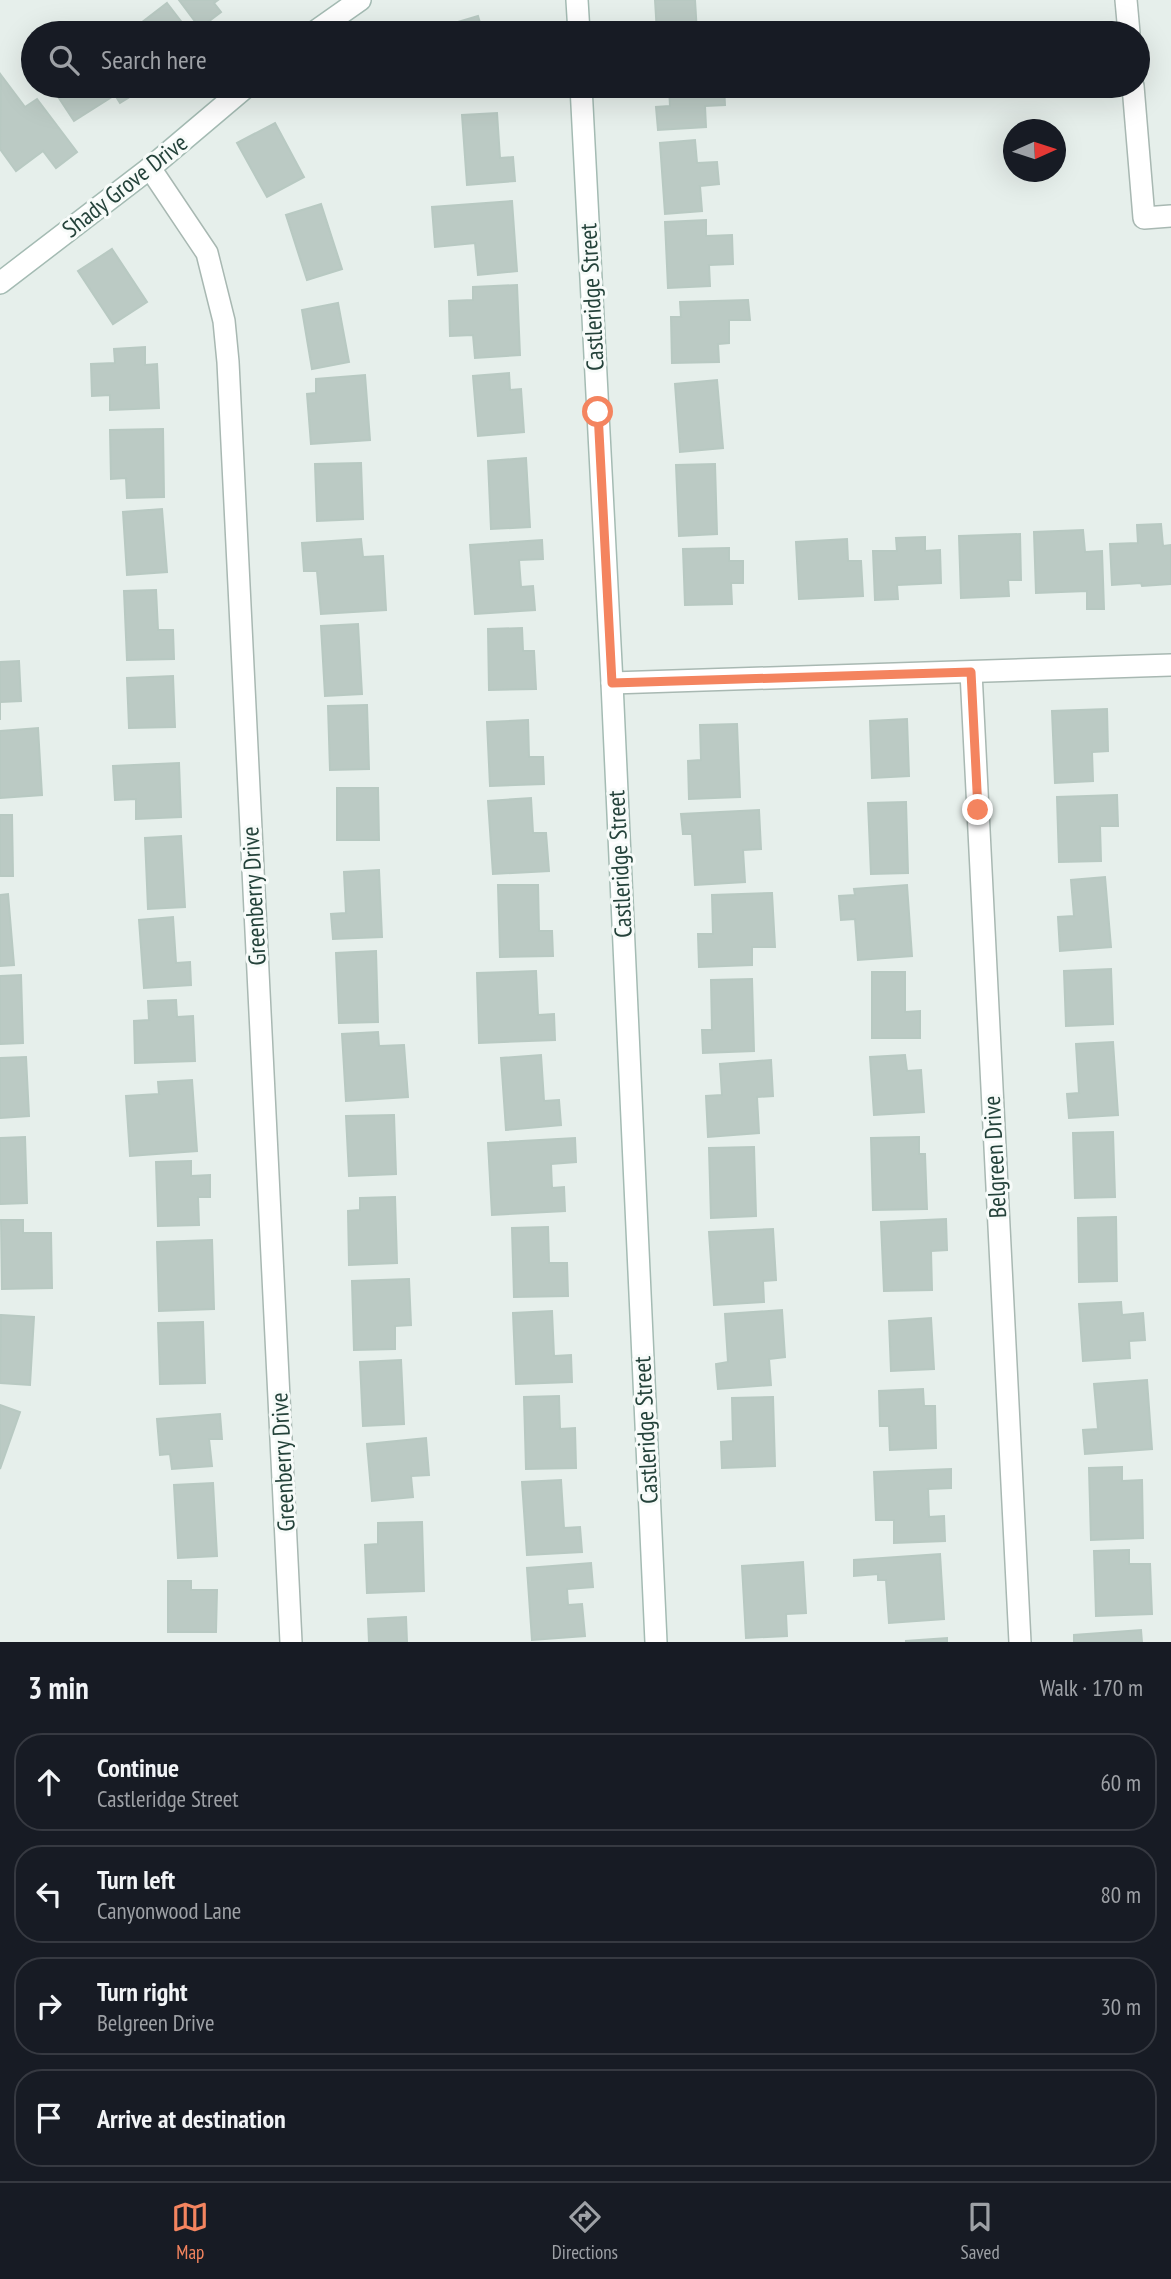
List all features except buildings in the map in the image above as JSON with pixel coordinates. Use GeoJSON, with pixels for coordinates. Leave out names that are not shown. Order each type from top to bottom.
{"type":"FeatureCollection","features":[{"type":"Feature","properties":{"kind":"street"},"geometry":{"type":"LineString","coordinates":[[330,21],[360,0]]}},
{"type":"Feature","properties":{"kind":"street"},"geometry":{"type":"LineString","coordinates":[[577,0],[578,21]]}},
{"type":"Feature","properties":{"kind":"street"},"geometry":{"type":"LineString","coordinates":[[1126,0],[1128,21]]}},
{"type":"Feature","properties":{"kind":"street","name":"Shady Grove Drive"},"geometry":{"type":"LineString","coordinates":[[0,283],[150,168],[233,98]]}},
{"type":"Feature","properties":{"kind":"street","name":"Castleridge Street"},"geometry":{"type":"LineString","coordinates":[[582,98],[612,683],[656,1642]]}},
{"type":"Feature","properties":{"kind":"street"},"geometry":{"type":"LineString","coordinates":[[1134,98],[1144,218],[1171,216]]}},
{"type":"Feature","properties":{"kind":"street","name":"Greenberry Drive"},"geometry":{"type":"LineString","coordinates":[[150,168],[207,253],[224,321],[228,362],[291,1642]]}},
{"type":"Feature","properties":{"kind":"street"},"geometry":{"type":"LineString","coordinates":[[612,683],[1171,665]]}},
{"type":"Feature","properties":{"kind":"street","name":"Belgreen Drive"},"geometry":{"type":"LineString","coordinates":[[971,672],[1020,1642]]}},
{"type":"Feature","properties":{"kind":"route"},"geometry":{"type":"LineString","coordinates":[[598,412],[612,683],[971,672],[978,810]]}}]}
